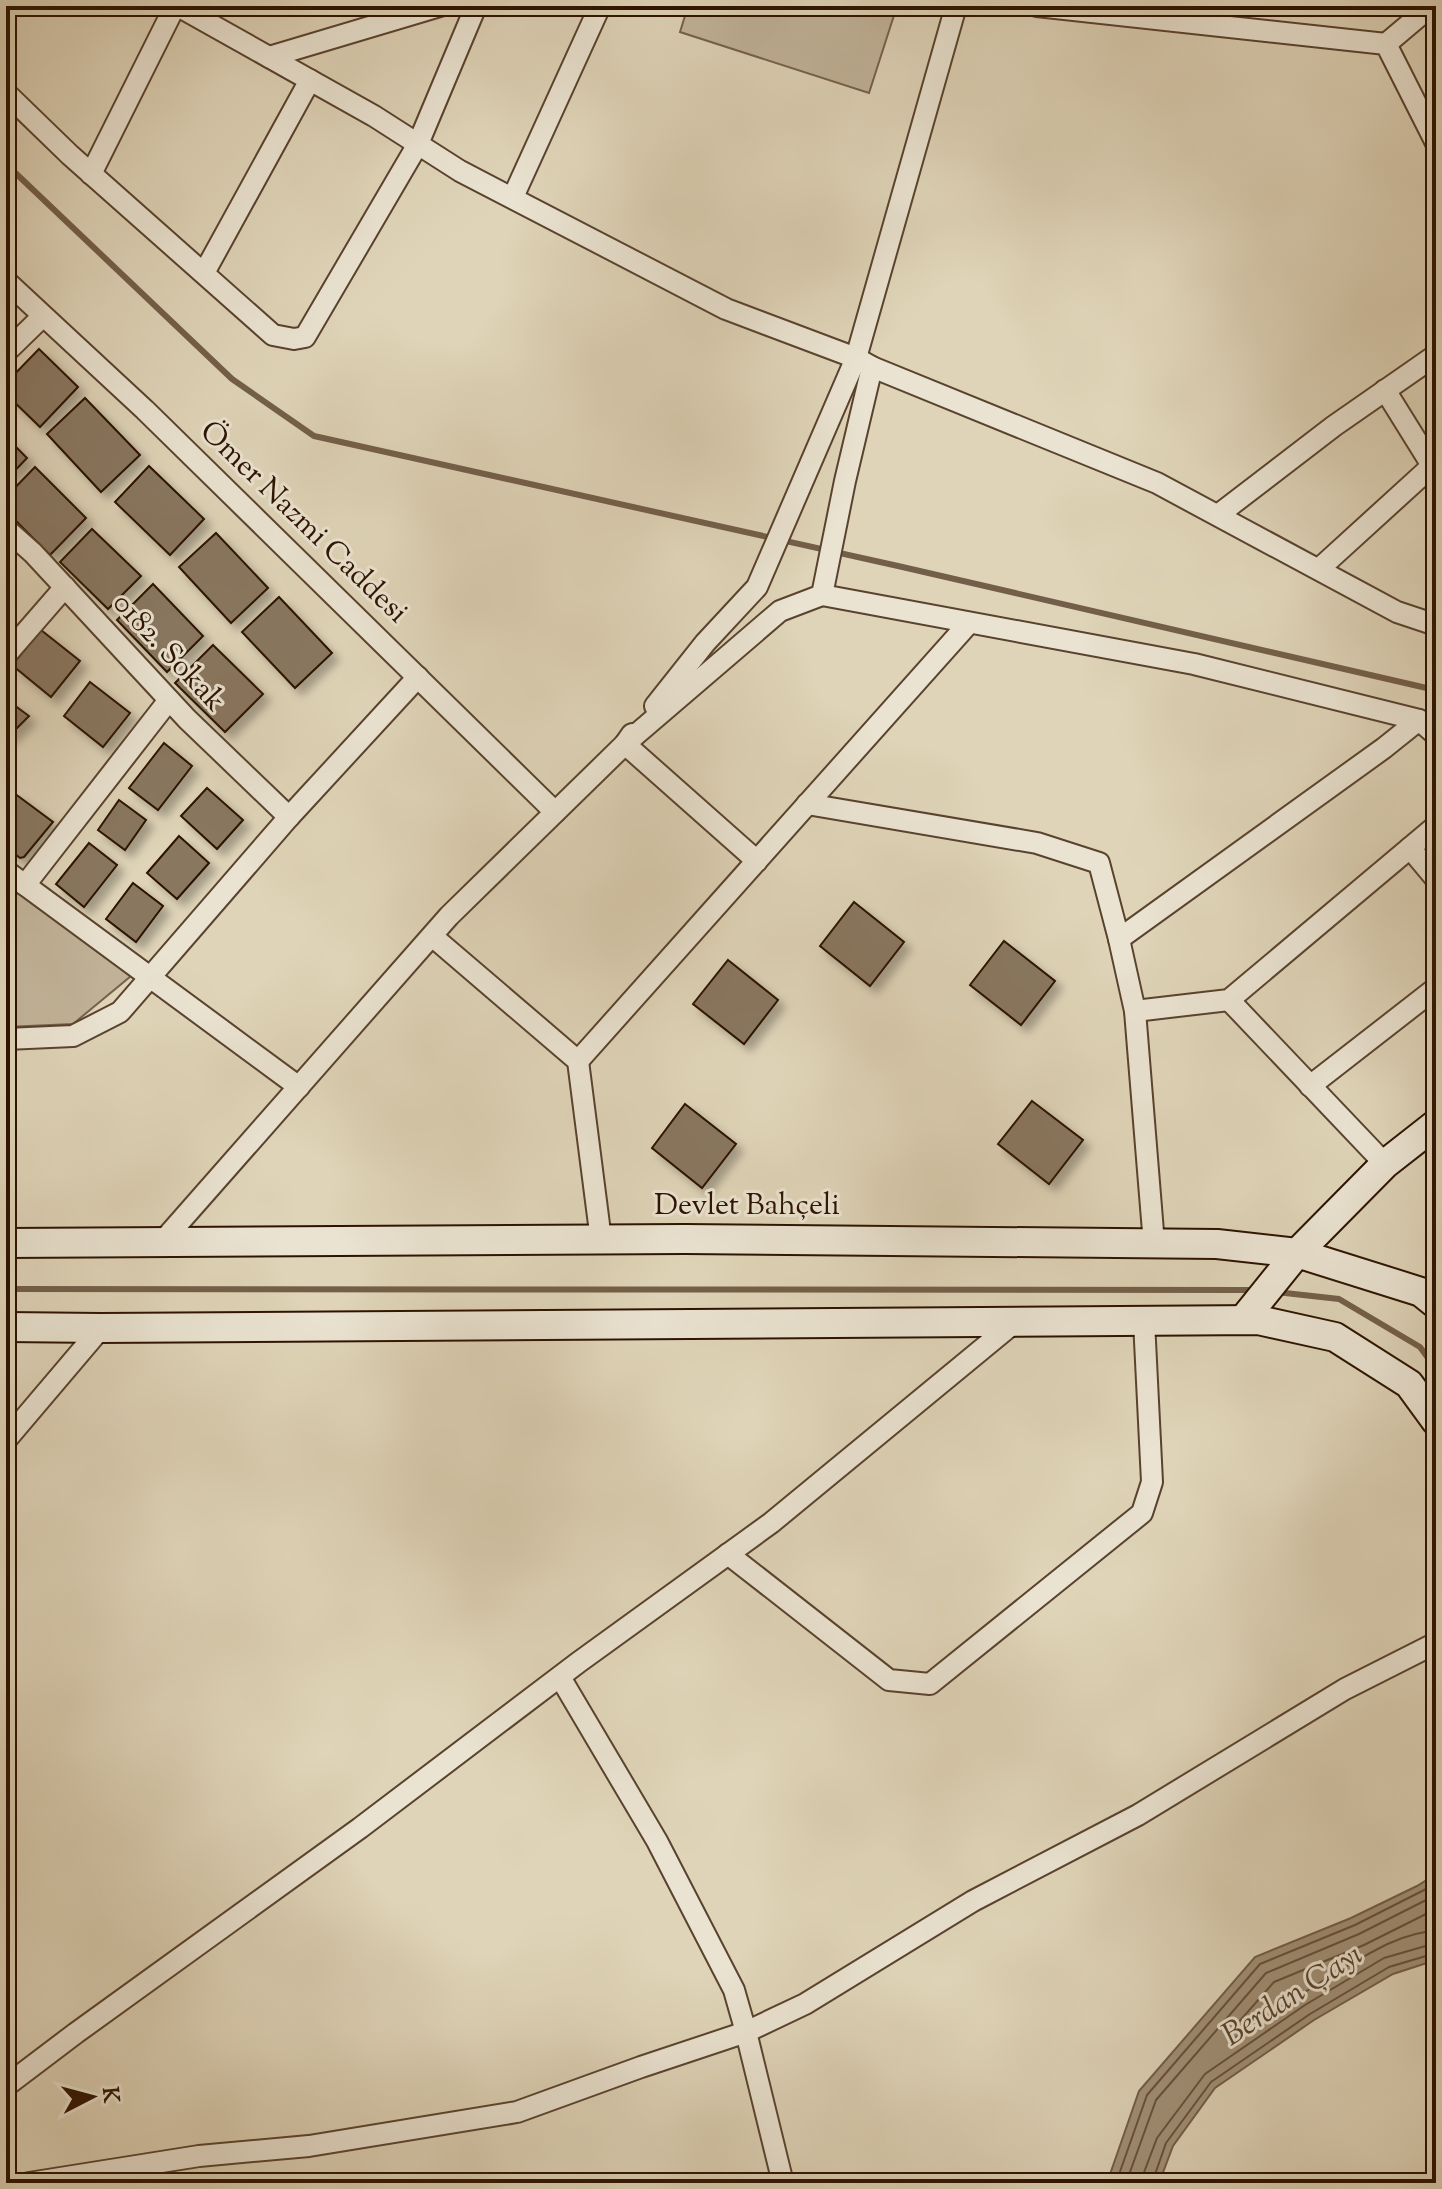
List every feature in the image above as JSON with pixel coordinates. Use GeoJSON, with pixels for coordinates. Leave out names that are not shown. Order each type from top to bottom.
{"type":"FeatureCollection","features":[{"type":"Feature","properties":{"kind":"street"},"geometry":{"type":"LineString","coordinates":[[91,174],[176,6],[374,116],[460,171],[726,309],[864,362],[1157,483],[1397,612],[1436,625]]}},
{"type":"Feature","properties":{"kind":"street"},"geometry":{"type":"LineString","coordinates":[[269,57],[440,6]]}},
{"type":"Feature","properties":{"kind":"street"},"geometry":{"type":"LineString","coordinates":[[6,93],[91,174],[273,335],[294,339],[305,337],[418,144],[476,6]]}},
{"type":"Feature","properties":{"kind":"street"},"geometry":{"type":"LineString","coordinates":[[513,197],[600,6]]}},
{"type":"Feature","properties":{"kind":"street"},"geometry":{"type":"LineString","coordinates":[[822,595],[845,481],[864,362],[956,6]]}},
{"type":"Feature","properties":{"kind":"street"},"geometry":{"type":"LineString","coordinates":[[1037,6],[1386,44],[1431,6]]}},
{"type":"Feature","properties":{"kind":"street"},"geometry":{"type":"LineString","coordinates":[[1386,44],[1436,143]]}},
{"type":"Feature","properties":{"kind":"street"},"geometry":{"type":"LineString","coordinates":[[204,273],[310,80]]}},
{"type":"Feature","properties":{"kind":"street","name":"Ömer Nazmi Caddesi"},"geometry":{"type":"LineString","coordinates":[[6,281],[145,410],[555,812]]}},
{"type":"Feature","properties":{"kind":"street"},"geometry":{"type":"LineString","coordinates":[[6,352],[42,317]]}},
{"type":"Feature","properties":{"kind":"street"},"geometry":{"type":"LineString","coordinates":[[1218,515],[1334,426],[1436,355]]}},
{"type":"Feature","properties":{"kind":"street"},"geometry":{"type":"LineString","coordinates":[[625,744],[705,643],[757,587],[864,362]]}},
{"type":"Feature","properties":{"kind":"street"},"geometry":{"type":"LineString","coordinates":[[1319,569],[1434,469],[1385,390]]}},
{"type":"Feature","properties":{"kind":"street","name":"0182. Sokak"},"geometry":{"type":"LineString","coordinates":[[6,529],[33,553],[169,700],[289,817]]}},
{"type":"Feature","properties":{"kind":"street"},"geometry":{"type":"LineString","coordinates":[[6,655],[65,587]]}},
{"type":"Feature","properties":{"kind":"street"},"geometry":{"type":"LineString","coordinates":[[162,1242],[449,916],[625,744],[780,611],[822,595],[1194,664],[1419,720],[1436,735]]}},
{"type":"Feature","properties":{"kind":"street"},"geometry":{"type":"LineString","coordinates":[[578,1061],[969,623]]}},
{"type":"Feature","properties":{"kind":"street"},"geometry":{"type":"LineString","coordinates":[[6,1039],[73,1036],[120,1012],[289,817],[418,677]]}},
{"type":"Feature","properties":{"kind":"street"},"geometry":{"type":"LineString","coordinates":[[25,885],[169,700]]}},
{"type":"Feature","properties":{"kind":"street"},"geometry":{"type":"LineString","coordinates":[[1119,939],[1419,720]]}},
{"type":"Feature","properties":{"kind":"street"},"geometry":{"type":"LineString","coordinates":[[625,744],[757,861]]}},
{"type":"Feature","properties":{"kind":"street"},"geometry":{"type":"LineString","coordinates":[[807,804],[1037,843],[1099,863],[1135,1011],[1154,1244]]}},
{"type":"Feature","properties":{"kind":"street"},"geometry":{"type":"LineString","coordinates":[[1135,1011],[1229,1000],[1436,826]]}},
{"type":"Feature","properties":{"kind":"street"},"geometry":{"type":"LineString","coordinates":[[1410,848],[1436,879]]}},
{"type":"Feature","properties":{"kind":"street"},"geometry":{"type":"LineString","coordinates":[[6,871],[299,1087]]}},
{"type":"Feature","properties":{"kind":"street"},"geometry":{"type":"LineString","coordinates":[[432,936],[578,1061],[601,1240]]}},
{"type":"Feature","properties":{"kind":"street"},"geometry":{"type":"LineString","coordinates":[[1310,1086],[1436,988]]}},
{"type":"Feature","properties":{"kind":"street"},"geometry":{"type":"LineString","coordinates":[[1229,1000],[1385,1164]]}},
{"type":"Feature","properties":{"kind":"street"},"geometry":{"type":"LineString","coordinates":[[1243,1320],[1297,1253],[1385,1164],[1436,1124]]}},
{"type":"Feature","properties":{"kind":"street","name":"Devlet Bahçeli"},"geometry":{"type":"LineString","coordinates":[[6,1243],[601,1240],[1217,1244],[1297,1253],[1421,1292],[1436,1304]]}},
{"type":"Feature","properties":{"kind":"street"},"geometry":{"type":"LineString","coordinates":[[6,1327],[1258,1320],[1335,1337],[1409,1384],[1436,1421]]}},
{"type":"Feature","properties":{"kind":"street"},"geometry":{"type":"LineString","coordinates":[[728,1554],[889,1680],[930,1684],[1142,1513],[1152,1482],[1144,1321]]}},
{"type":"Feature","properties":{"kind":"street"},"geometry":{"type":"LineString","coordinates":[[6,2086],[771,1523],[1015,1322]]}},
{"type":"Feature","properties":{"kind":"street"},"geometry":{"type":"LineString","coordinates":[[6,1440],[101,1328]]}},
{"type":"Feature","properties":{"kind":"street"},"geometry":{"type":"LineString","coordinates":[[29,2183],[199,2156],[309,2146],[517,2112],[746,2032],[805,2004],[973,1901],[1138,1815],[1345,1689],[1436,1643]]}},
{"type":"Feature","properties":{"kind":"street"},"geometry":{"type":"LineString","coordinates":[[560,1677],[657,1841],[734,1990],[783,2183]]}},
{"type":"Feature","properties":{"kind":"shaded area"},"geometry":{"type":"Polygon","coordinates":[[[688,6],[897,6],[869,93],[680,32],[688,6]]]}},
{"type":"Feature","properties":{"kind":"shaded area"},"geometry":{"type":"Polygon","coordinates":[[[6,883],[131,976],[73,1024],[6,1027],[6,883]]]}},
{"type":"Feature","properties":{"kind":"water","name":"Berdan Çayı"},"geometry":{"type":"Polygon","coordinates":[[[1436,1874],[1436,1960],[1393,1974],[1314,2020],[1215,2088],[1173,2146],[1159,2183],[1107,2183],[1139,2091],[1255,1957],[1351,1918],[1436,1874]]]}},
{"type":"Feature","properties":{"kind":"building"},"geometry":{"type":"Polygon","coordinates":[[[39,349],[78,387],[40,427],[6,394],[6,383],[39,349]]]}},
{"type":"Feature","properties":{"kind":"building"},"geometry":{"type":"Polygon","coordinates":[[[85,398],[140,455],[101,492],[47,434],[85,398]]]}},
{"type":"Feature","properties":{"kind":"building"},"geometry":{"type":"Polygon","coordinates":[[[6,437],[27,458],[6,480],[6,437]]]}},
{"type":"Feature","properties":{"kind":"building"},"geometry":{"type":"Polygon","coordinates":[[[149,466],[204,519],[170,555],[115,502],[149,466]]]}},
{"type":"Feature","properties":{"kind":"building"},"geometry":{"type":"Polygon","coordinates":[[[35,467],[86,518],[50,555],[6,511],[6,497],[35,467]]]}},
{"type":"Feature","properties":{"kind":"building"},"geometry":{"type":"Polygon","coordinates":[[[92,529],[141,576],[108,609],[60,562],[92,529]]]}},
{"type":"Feature","properties":{"kind":"building"},"geometry":{"type":"Polygon","coordinates":[[[216,533],[268,588],[231,623],[179,567],[216,533]]]}},
{"type":"Feature","properties":{"kind":"building"},"geometry":{"type":"Polygon","coordinates":[[[153,584],[203,636],[167,672],[117,620],[153,584]]]}},
{"type":"Feature","properties":{"kind":"building"},"geometry":{"type":"Polygon","coordinates":[[[279,597],[332,653],[295,688],[242,632],[279,597]]]}},
{"type":"Feature","properties":{"kind":"building"},"geometry":{"type":"Polygon","coordinates":[[[41,630],[80,661],[51,697],[12,665],[41,630]]]}},
{"type":"Feature","properties":{"kind":"building"},"geometry":{"type":"Polygon","coordinates":[[[213,645],[263,694],[225,732],[175,683],[213,645]]]}},
{"type":"Feature","properties":{"kind":"building"},"geometry":{"type":"Polygon","coordinates":[[[90,682],[130,713],[103,747],[64,716],[90,682]]]}},
{"type":"Feature","properties":{"kind":"building"},"geometry":{"type":"Polygon","coordinates":[[[6,699],[29,716],[6,739],[6,699]]]}},
{"type":"Feature","properties":{"kind":"building"},"geometry":{"type":"Polygon","coordinates":[[[164,743],[192,766],[158,810],[129,788],[164,743]]]}},
{"type":"Feature","properties":{"kind":"building"},"geometry":{"type":"Polygon","coordinates":[[[207,788],[243,820],[217,849],[181,816],[207,788]]]}},
{"type":"Feature","properties":{"kind":"building"},"geometry":{"type":"Polygon","coordinates":[[[14,793],[53,822],[20,858],[6,847],[6,801],[14,793]]]}},
{"type":"Feature","properties":{"kind":"building"},"geometry":{"type":"Polygon","coordinates":[[[119,800],[146,820],[125,850],[98,830],[119,800]]]}},
{"type":"Feature","properties":{"kind":"building"},"geometry":{"type":"Polygon","coordinates":[[[179,836],[209,863],[177,899],[147,873],[179,836]]]}},
{"type":"Feature","properties":{"kind":"building"},"geometry":{"type":"Polygon","coordinates":[[[89,843],[117,865],[84,907],[56,884],[89,843]]]}},
{"type":"Feature","properties":{"kind":"building"},"geometry":{"type":"Polygon","coordinates":[[[133,883],[163,906],[136,942],[106,919],[133,883]]]}},
{"type":"Feature","properties":{"kind":"building"},"geometry":{"type":"Polygon","coordinates":[[[854,902],[904,942],[870,986],[820,946],[854,902]]]}},
{"type":"Feature","properties":{"kind":"building"},"geometry":{"type":"Polygon","coordinates":[[[1004,941],[1055,981],[1021,1025],[970,985],[1004,941]]]}},
{"type":"Feature","properties":{"kind":"building"},"geometry":{"type":"Polygon","coordinates":[[[728,960],[778,1000],[744,1044],[693,1004],[728,960]]]}},
{"type":"Feature","properties":{"kind":"building"},"geometry":{"type":"Polygon","coordinates":[[[1032,1101],[1083,1140],[1049,1184],[998,1144],[1032,1101]]]}},
{"type":"Feature","properties":{"kind":"building"},"geometry":{"type":"Polygon","coordinates":[[[685,1104],[736,1144],[702,1188],[652,1148],[685,1104]]]}},
{"type":"Feature","properties":{"kind":"waterway"},"geometry":{"type":"LineString","coordinates":[[6,164],[232,379],[314,436],[898,566],[1431,689],[1436,693]]}},
{"type":"Feature","properties":{"kind":"waterway"},"geometry":{"type":"LineString","coordinates":[[6,1289],[1253,1290]]}},
{"type":"Feature","properties":{"kind":"waterway"},"geometry":{"type":"LineString","coordinates":[[1276,1292],[1339,1299],[1420,1347],[1436,1369]]}}]}
